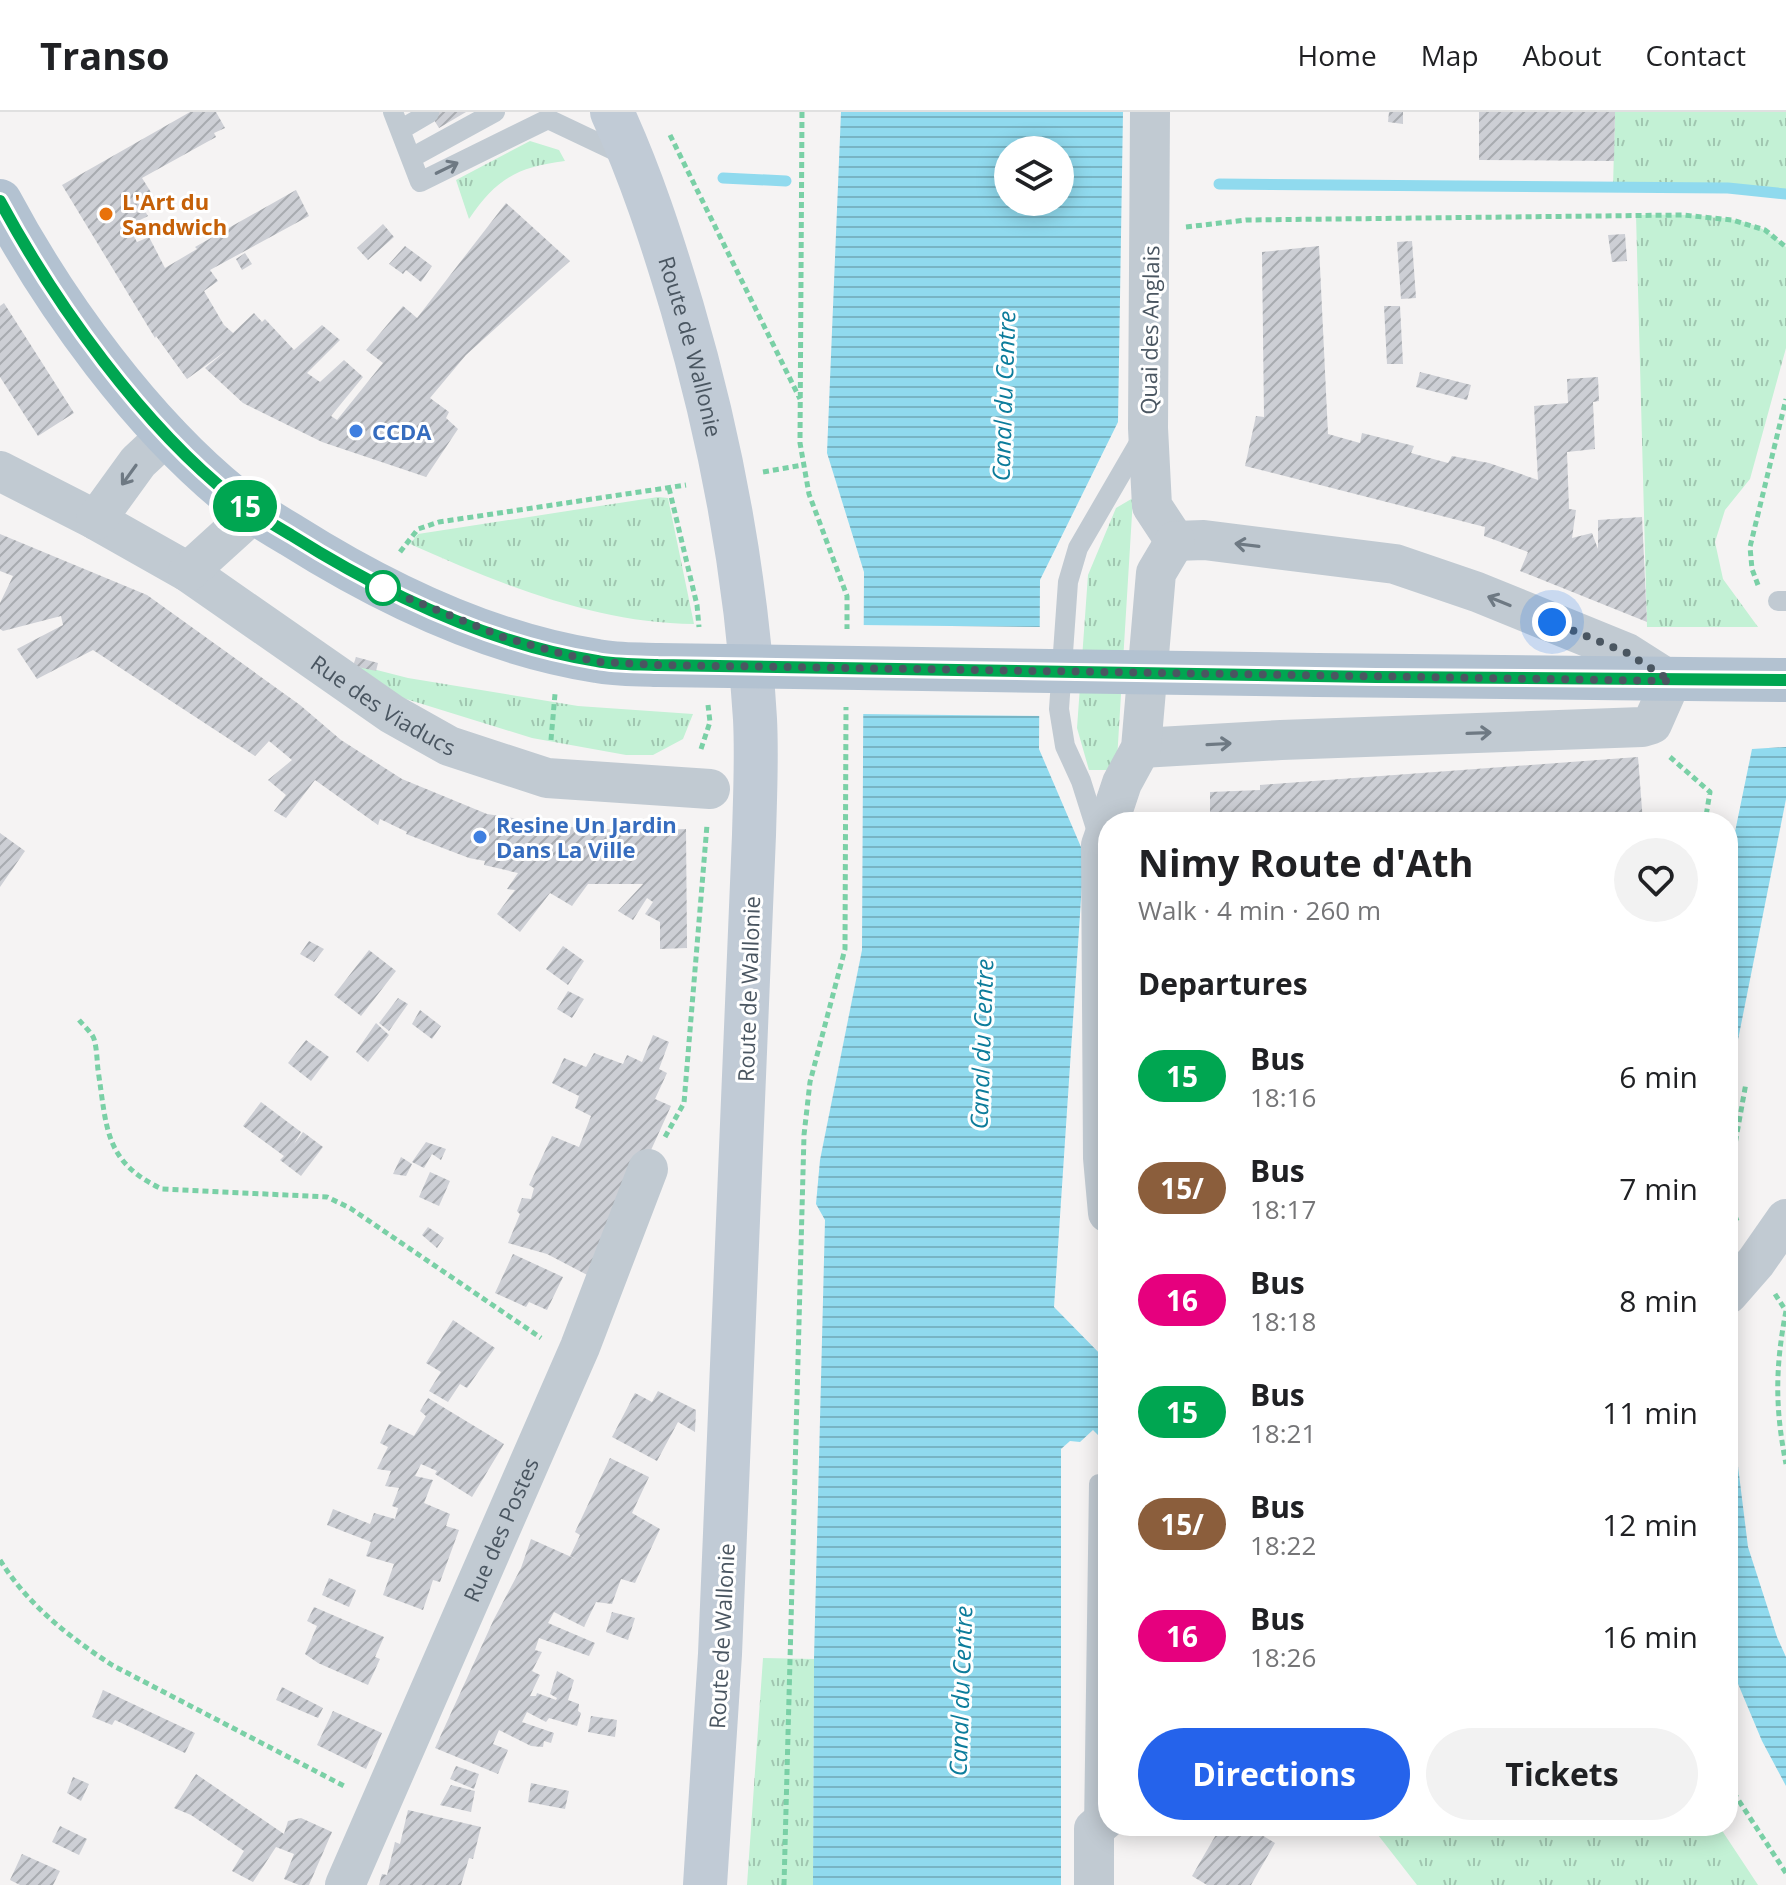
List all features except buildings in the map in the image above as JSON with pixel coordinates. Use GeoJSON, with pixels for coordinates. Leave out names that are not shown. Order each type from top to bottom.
{"type":"FeatureCollection","features":[{"type":"Feature","properties":{"kind":"main road","name":"Route de Wallonie"},"geometry":{"type":"LineString","coordinates":[[612,112],[634,160],[705,385],[740,565],[755,719],[721,1638],[705,1885]]}},
{"type":"Feature","properties":{"kind":"main road"},"geometry":{"type":"LineString","coordinates":[[0,201],[23,243],[82,331],[201,469],[254,512],[372,582],[503,637],[559,653],[599,662],[658,665],[1671,681],[1786,680]]}},
{"type":"Feature","properties":{"kind":"street","name":"Quai des Anglais"},"geometry":{"type":"LineString","coordinates":[[1150,112],[1148,428],[1152,506],[1175,541]]}},
{"type":"Feature","properties":{"kind":"street"},"geometry":{"type":"LineString","coordinates":[[96,520],[138,462],[168,434]]}},
{"type":"Feature","properties":{"kind":"street","name":"Rue des Viaducs"},"geometry":{"type":"LineString","coordinates":[[0,471],[188,572],[338,677],[449,746],[547,778],[710,789]]}},
{"type":"Feature","properties":{"kind":"street"},"geometry":{"type":"LineString","coordinates":[[188,572],[254,512]]}},
{"type":"Feature","properties":{"kind":"street"},"geometry":{"type":"LineString","coordinates":[[1112,812],[1122,783],[1141,748],[1156,573],[1175,541],[1204,540],[1395,564],[1477,592],[1627,653],[1671,681],[1652,724],[1642,727],[1141,748]]}},
{"type":"Feature","properties":{"kind":"street","name":"Rue des Postes"},"geometry":{"type":"LineString","coordinates":[[345,1885],[574,1360],[648,1169]]}},
{"type":"Feature","properties":{"kind":"street"},"geometry":{"type":"LineString","coordinates":[[1739,1282],[1786,1219]]}},
{"type":"Feature","properties":{"kind":"street"},"geometry":{"type":"LineString","coordinates":[[1094,1885],[1100,1836]]}},
{"type":"Feature","properties":{"kind":"lane"},"geometry":{"type":"LineString","coordinates":[[411,158],[495,112]]}},
{"type":"Feature","properties":{"kind":"lane"},"geometry":{"type":"LineString","coordinates":[[513,112],[524,130]]}},
{"type":"Feature","properties":{"kind":"lane"},"geometry":{"type":"LineString","coordinates":[[429,113],[397,121],[420,182],[548,119],[634,160]]}},
{"type":"Feature","properties":{"kind":"lane"},"geometry":{"type":"LineString","coordinates":[[1098,815],[1065,746],[1059,709],[1068,582],[1078,548],[1148,428]]}},
{"type":"Feature","properties":{"kind":"path"},"geometry":{"type":"LineString","coordinates":[[802,112],[800,400],[803,465],[809,494],[847,596],[847,642]]}},
{"type":"Feature","properties":{"kind":"path"},"geometry":{"type":"LineString","coordinates":[[665,126],[800,400]]}},
{"type":"Feature","properties":{"kind":"path"},"geometry":{"type":"LineString","coordinates":[[1150,231],[1246,220],[1683,215],[1732,220],[1765,230],[1786,247]]}},
{"type":"Feature","properties":{"kind":"path"},"geometry":{"type":"LineString","coordinates":[[1782,601],[1765,595],[1757,584],[1750,547],[1786,399]]}},
{"type":"Feature","properties":{"kind":"path"},"geometry":{"type":"LineString","coordinates":[[372,582],[418,529],[439,522],[723,479]]}},
{"type":"Feature","properties":{"kind":"path"},"geometry":{"type":"LineString","coordinates":[[547,778],[559,653]]}},
{"type":"Feature","properties":{"kind":"path"},"geometry":{"type":"LineString","coordinates":[[784,1885],[804,1135],[810,1082],[845,949],[846,703]]}},
{"type":"Feature","properties":{"kind":"path"},"geometry":{"type":"LineString","coordinates":[[1652,724],[1670,757],[1710,792],[1707,812]]}},
{"type":"Feature","properties":{"kind":"path"},"geometry":{"type":"LineString","coordinates":[[648,1169],[684,1103],[710,789]]}},
{"type":"Feature","properties":{"kind":"path"},"geometry":{"type":"LineString","coordinates":[[79,1020],[94,1038],[114,1150],[127,1169],[143,1180],[162,1189],[327,1197],[350,1208],[574,1360]]}},
{"type":"Feature","properties":{"kind":"path"},"geometry":{"type":"LineString","coordinates":[[1738,1128],[1746,1083]]}},
{"type":"Feature","properties":{"kind":"path"},"geometry":{"type":"LineString","coordinates":[[1739,1282],[1786,1311],[1777,1357],[1777,1418],[1786,1464]]}},
{"type":"Feature","properties":{"kind":"path"},"geometry":{"type":"LineString","coordinates":[[0,1560],[45,1616],[112,1665],[380,1805]]}},
{"type":"Feature","properties":{"kind":"path"},"geometry":{"type":"LineString","coordinates":[[1738,1799],[1786,1873]]}},
{"type":"Feature","properties":{"kind":"green space"},"geometry":{"type":"Polygon","coordinates":[[[1615,112],[1786,112],[1786,194],[1728,188],[1613,187],[1615,112]]]}},
{"type":"Feature","properties":{"kind":"green space"},"geometry":{"type":"Polygon","coordinates":[[[530,141],[559,150],[565,161],[534,167],[509,177],[489,194],[469,219],[456,180],[530,141]]]}},
{"type":"Feature","properties":{"kind":"green space"},"geometry":{"type":"Polygon","coordinates":[[[1636,215],[1737,220],[1766,231],[1786,247],[1786,348],[1750,479],[1725,510],[1715,542],[1723,579],[1758,627],[1647,627],[1636,215]]]}},
{"type":"Feature","properties":{"kind":"green space"},"geometry":{"type":"Polygon","coordinates":[[[658,497],[668,498],[694,624],[657,622],[584,609],[513,587],[410,544],[418,534],[658,497]]]}},
{"type":"Feature","properties":{"kind":"green space"},"geometry":{"type":"Polygon","coordinates":[[[1133,498],[1117,760],[1107,770],[1089,770],[1077,728],[1088,575],[1116,508],[1133,498]]]}},
{"type":"Feature","properties":{"kind":"green space"},"geometry":{"type":"Polygon","coordinates":[[[322,656],[408,678],[578,706],[693,714],[683,739],[653,755],[626,755],[532,738],[361,685],[322,656]]]}},
{"type":"Feature","properties":{"kind":"green space"},"geometry":{"type":"Polygon","coordinates":[[[763,1658],[814,1659],[813,1885],[747,1885],[763,1658]]]}},
{"type":"Feature","properties":{"kind":"green space"},"geometry":{"type":"Polygon","coordinates":[[[1379,1836],[1726,1836],[1758,1885],[1417,1885],[1379,1836]]]}},
{"type":"Feature","properties":{"kind":"water","name":"Canal du Centre"},"geometry":{"type":"Polygon","coordinates":[[[841,112],[1123,112],[1118,422],[1040,580],[1039,749],[1084,854],[1054,1307],[1098,1352],[1098,1435],[1093,1430],[1080,1442],[1070,1441],[1061,1449],[1061,1885],[813,1885],[814,1659],[825,1220],[816,1204],[820,1160],[862,950],[864,572],[827,453],[841,112]]]}},
{"type":"Feature","properties":{"kind":"water"},"geometry":{"type":"Polygon","coordinates":[[[1786,747],[1786,799],[1738,1040],[1738,817],[1752,749],[1786,747]]]}},
{"type":"Feature","properties":{"kind":"water"},"geometry":{"type":"Polygon","coordinates":[[[1738,1466],[1748,1547],[1786,1657],[1786,1786],[1762,1741],[1738,1684],[1738,1466]]]}},
{"type":"Feature","properties":{"kind":"pier"},"geometry":{"type":"Polygon","coordinates":[[[860,625],[1044,627],[1043,716],[860,714],[860,625]]]}},
{"type":"Feature","properties":{"kind":"waterway"},"geometry":{"type":"LineString","coordinates":[[723,178],[786,181]]}},
{"type":"Feature","properties":{"kind":"waterway"},"geometry":{"type":"LineString","coordinates":[[1219,184],[1728,188],[1786,194]]}},
{"type":"Feature","properties":{"kind":"bus line","name":"15"},"geometry":{"type":"LineString","coordinates":[[0,201],[23,243],[106,362],[201,469],[235,498],[326,557],[372,582],[436,612],[503,637],[559,653],[599,662],[658,665],[1671,681],[1786,680]]}},
{"type":"Feature","properties":{"kind":"place","name":"L'Art du Sandwich"},"geometry":{"type":"Point","coordinates":[106,214]}},
{"type":"Feature","properties":{"kind":"place","name":"CCDA"},"geometry":{"type":"Point","coordinates":[356,431]}},
{"type":"Feature","properties":{"kind":"place","name":"Resine Un Jardin Dans La Ville"},"geometry":{"type":"Point","coordinates":[480,837]}},
{"type":"Feature","properties":{"kind":"route"},"geometry":{"type":"LineString","coordinates":[[383,588],[503,637],[599,662],[1671,681],[1627,653],[1552,622]]}}]}
